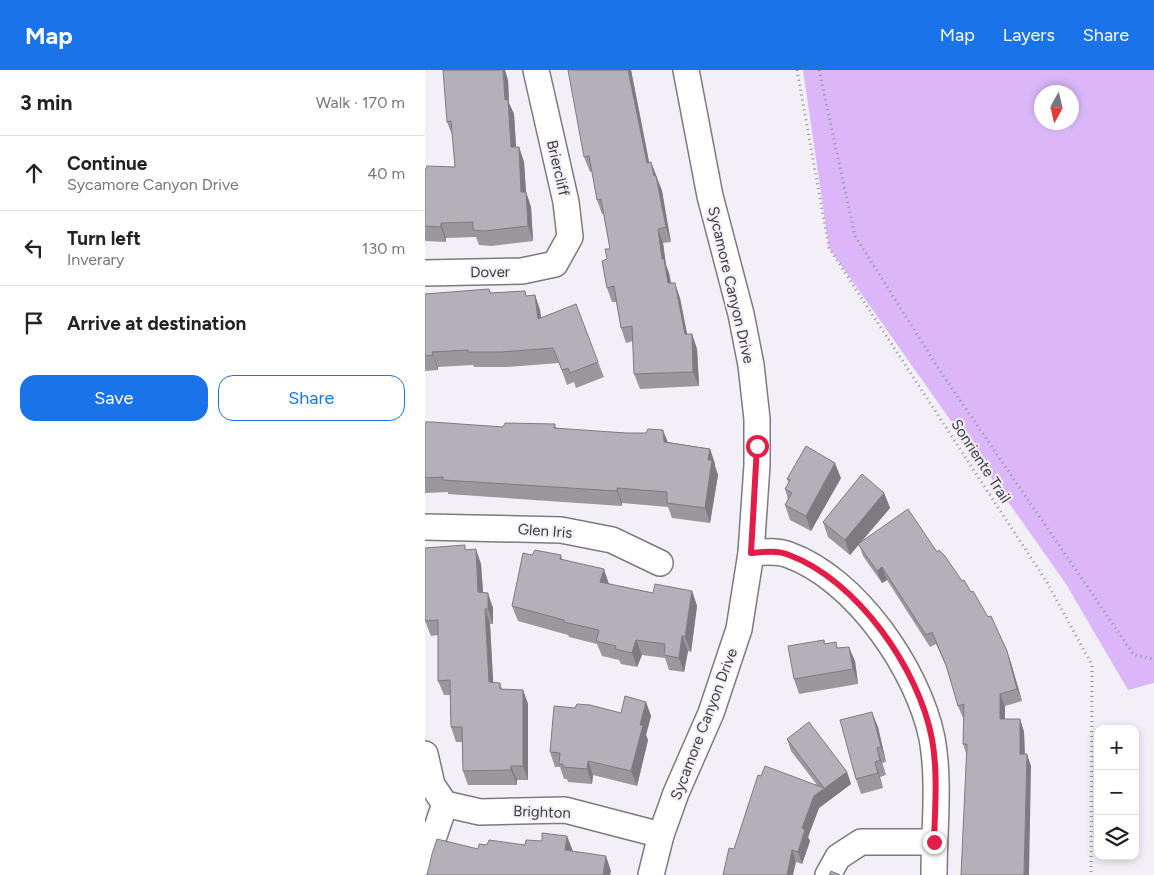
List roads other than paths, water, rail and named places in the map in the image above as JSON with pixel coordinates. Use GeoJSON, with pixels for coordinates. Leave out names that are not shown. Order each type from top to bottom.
{"type":"FeatureCollection","features":[{"type":"Feature","properties":{"kind":"street","name":"Briercliff"},"geometry":{"type":"LineString","coordinates":[[536,70],[565,202],[569,237],[555,264]]}},
{"type":"Feature","properties":{"kind":"street","name":"Sycamore Canyon Drive"},"geometry":{"type":"LineString","coordinates":[[651,875],[661,835],[676,794],[711,713],[735,647],[746,592],[751,553],[757,446],[751,365],[741,314],[710,196],[686,70]]}},
{"type":"Feature","properties":{"kind":"street","name":"Dover"},"geometry":{"type":"LineString","coordinates":[[425,273],[522,272],[555,264]]}},
{"type":"Feature","properties":{"kind":"street","name":"Glen Iris"},"geometry":{"type":"LineString","coordinates":[[425,527],[561,530],[612,540],[659,563]]}},
{"type":"Feature","properties":{"kind":"street"},"geometry":{"type":"LineString","coordinates":[[751,553],[771,552],[788,554],[813,567],[839,586],[872,620],[900,657],[917,692],[931,738],[935,776],[934,875]]}},
{"type":"Feature","properties":{"kind":"street"},"geometry":{"type":"LineString","coordinates":[[425,754],[438,795],[425,862]]}},
{"type":"Feature","properties":{"kind":"street","name":"Brighton"},"geometry":{"type":"LineString","coordinates":[[438,795],[480,812],[565,810],[661,835]]}},
{"type":"Feature","properties":{"kind":"street"},"geometry":{"type":"LineString","coordinates":[[827,875],[838,857],[861,842],[934,842]]}}]}
